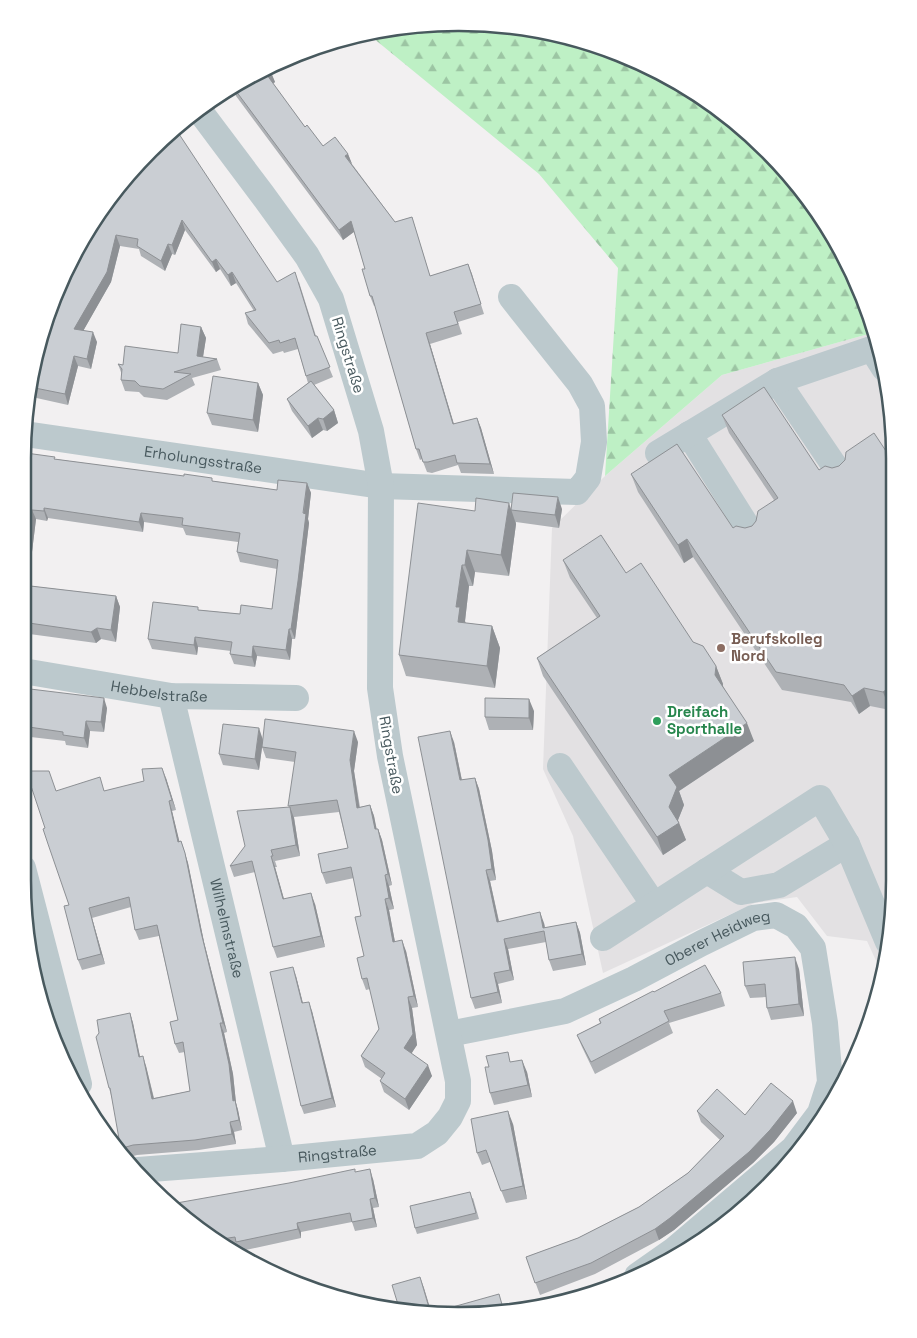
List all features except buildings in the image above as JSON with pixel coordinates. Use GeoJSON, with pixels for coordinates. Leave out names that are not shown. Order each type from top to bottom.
{"type":"FeatureCollection","features":[{"type":"Feature","properties":{"kind":"street","name":"Ringstraße"},"geometry":{"type":"LineString","coordinates":[[145,1169],[417,1146],[437,1133],[450,1117],[458,1101],[458,1080],[390,756],[380,688],[381,486],[371,431],[331,299],[307,256],[203,116]]}},
{"type":"Feature","properties":{"kind":"street","name":"Erholungsstraße"},"geometry":{"type":"LineString","coordinates":[[32,435],[381,486],[577,492],[588,478],[594,442],[592,406],[580,384],[511,298]]}},
{"type":"Feature","properties":{"kind":"street"},"geometry":{"type":"LineString","coordinates":[[658,453],[776,380],[873,356]]}},
{"type":"Feature","properties":{"kind":"street"},"geometry":{"type":"LineString","coordinates":[[776,380],[838,471]]}},
{"type":"Feature","properties":{"kind":"street"},"geometry":{"type":"LineString","coordinates":[[689,434],[750,531]]}},
{"type":"Feature","properties":{"kind":"street","name":"Hebbelstraße"},"geometry":{"type":"LineString","coordinates":[[31,673],[170,696],[296,698]]}},
{"type":"Feature","properties":{"kind":"street","name":"Wilhelmstraße"},"geometry":{"type":"LineString","coordinates":[[170,696],[282,1159]]}},
{"type":"Feature","properties":{"kind":"street"},"geometry":{"type":"LineString","coordinates":[[560,766],[654,905]]}},
{"type":"Feature","properties":{"kind":"street"},"geometry":{"type":"LineString","coordinates":[[603,938],[820,798],[847,844],[883,929]]}},
{"type":"Feature","properties":{"kind":"street"},"geometry":{"type":"LineString","coordinates":[[708,870],[741,892],[779,885],[847,844]]}},
{"type":"Feature","properties":{"kind":"street"},"geometry":{"type":"LineString","coordinates":[[32,906],[74,1067]]}},
{"type":"Feature","properties":{"kind":"street","name":"Oberer Heidweg"},"geometry":{"type":"LineString","coordinates":[[449,1034],[565,1010],[634,979],[753,918],[776,915],[796,926],[813,948],[824,1022],[830,1082],[824,1101]]}},
{"type":"Feature","properties":{"kind":"street","name":"Oberer Heidweg"},"geometry":{"type":"LineString","coordinates":[[679,1245],[785,1155]]}},
{"type":"Feature","properties":{"kind":"shaded area","name":"Berufskolleg Nord"},"geometry":{"type":"Polygon","coordinates":[[[867,334],[871,348],[878,375],[882,403],[886,458],[886,880],[885,907],[878,963],[867,941],[827,936],[797,897],[755,903],[603,973],[573,836],[543,769],[552,528],[605,476],[722,375],[867,334]]]}},
{"type":"Feature","properties":{"kind":"green space"},"geometry":{"type":"Polygon","coordinates":[[[458,31],[486,32],[542,39],[596,54],[647,75],[672,88],[696,103],[740,137],[761,156],[797,198],[829,245],[842,270],[867,334],[722,375],[605,476],[618,268],[539,174],[374,39],[431,32],[458,31]]]}},
{"type":"Feature","properties":{"kind":"place","name":"Berufskolleg Nord"},"geometry":{"type":"Point","coordinates":[721,648]}},
{"type":"Feature","properties":{"kind":"place","name":"Dreifach Sporthalle"},"geometry":{"type":"Point","coordinates":[657,721]}}]}
